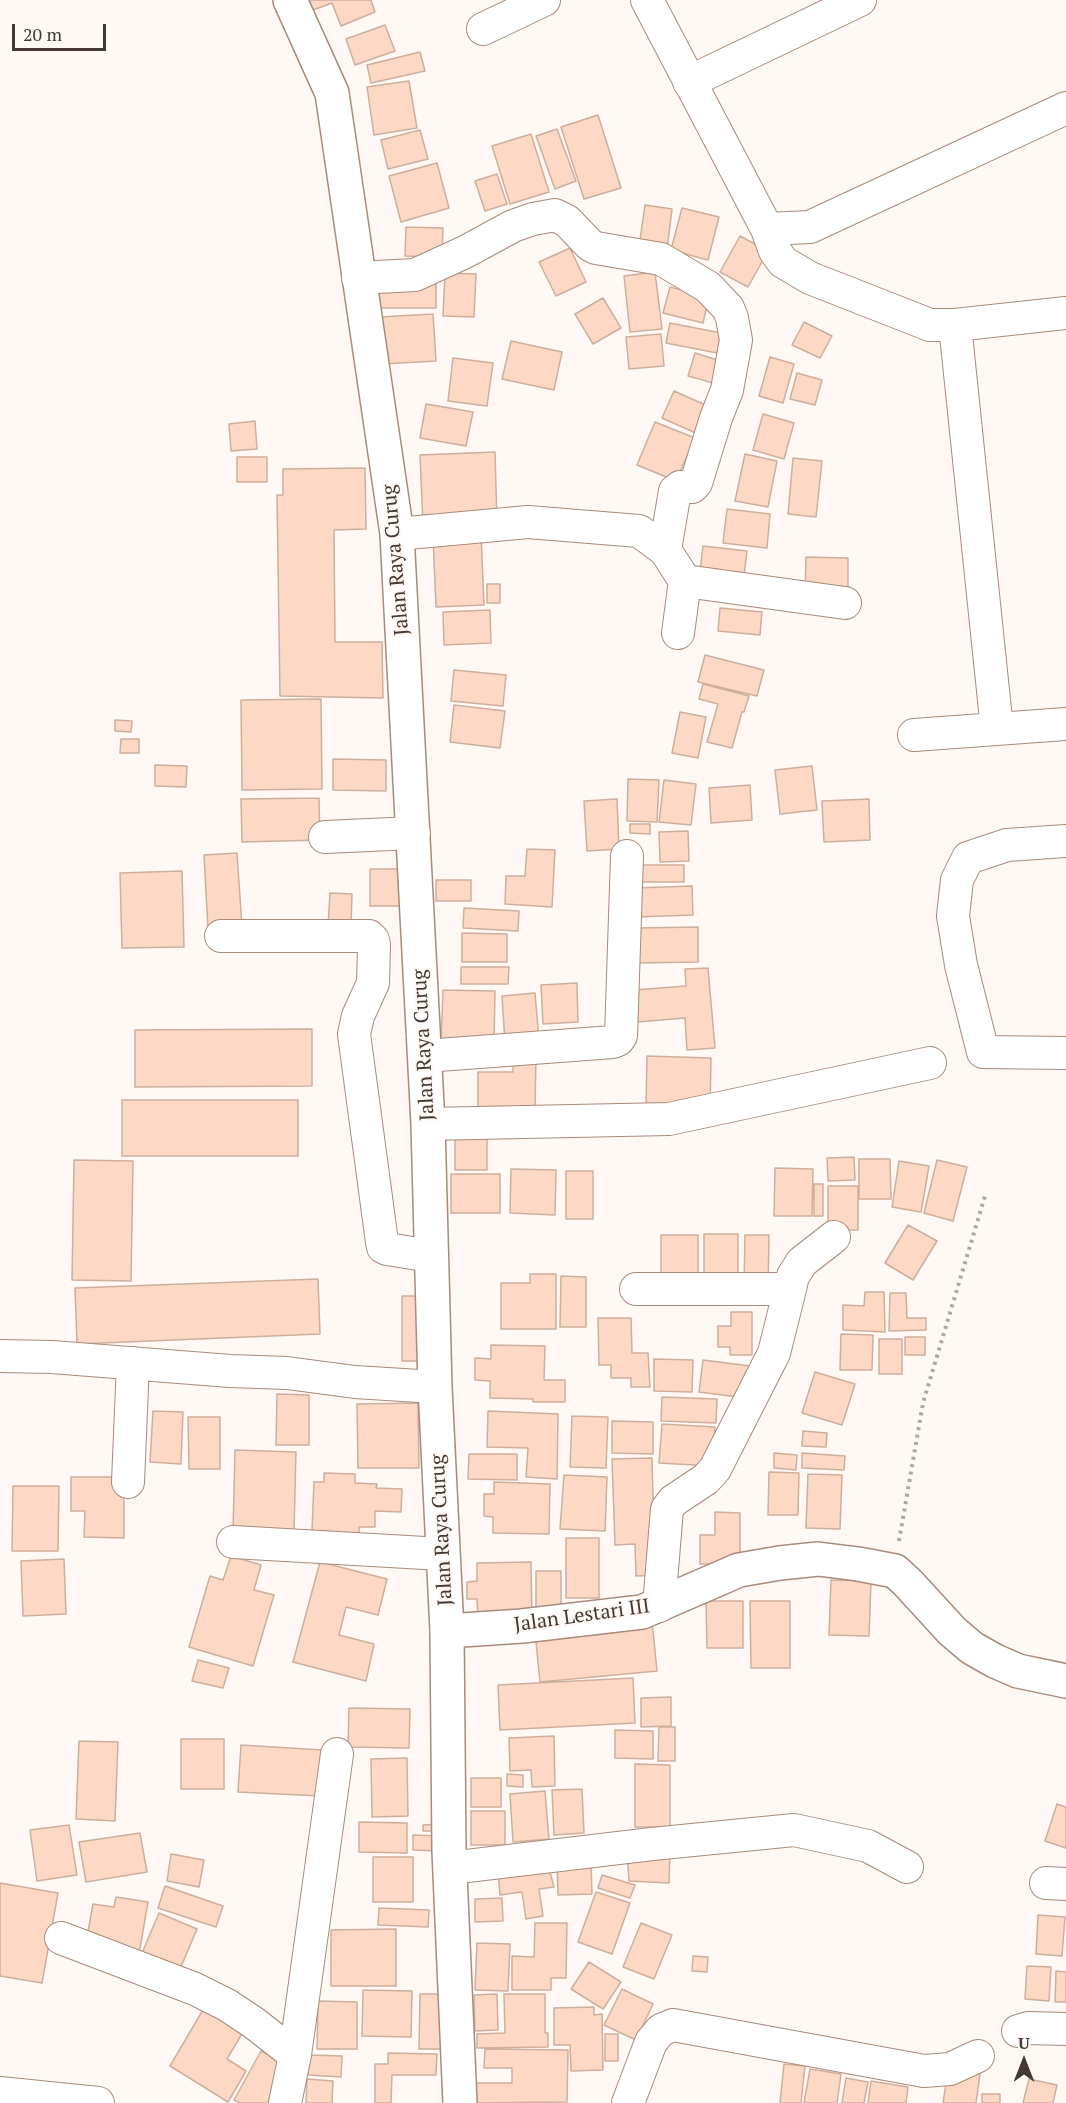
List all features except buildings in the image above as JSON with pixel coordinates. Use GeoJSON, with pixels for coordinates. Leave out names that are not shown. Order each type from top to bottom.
{"type":"FeatureCollection","features":[{"type":"Feature","properties":{"kind":"main road","name":"Jalan Raya Curug"},"geometry":{"type":"LineString","coordinates":[[290,0],[332,93],[398,534],[428,1124],[435,1387],[447,1632],[450,1868],[460,2103]]}},
{"type":"Feature","properties":{"kind":"main road","name":"Jalan Lestari III"},"geometry":{"type":"LineString","coordinates":[[447,1632],[642,1612],[739,1570],[780,1563],[819,1559],[895,1571]]}},
{"type":"Feature","properties":{"kind":"main road"},"geometry":{"type":"LineString","coordinates":[[895,1571],[952,1631],[972,1648],[1018,1671],[1066,1681]]}},
{"type":"Feature","properties":{"kind":"street"},"geometry":{"type":"LineString","coordinates":[[483,29],[544,0]]}},
{"type":"Feature","properties":{"kind":"street"},"geometry":{"type":"LineString","coordinates":[[647,0],[767,229],[775,251],[783,262],[810,278],[930,326],[1066,313]]}},
{"type":"Feature","properties":{"kind":"street"},"geometry":{"type":"LineString","coordinates":[[689,82],[860,0]]}},
{"type":"Feature","properties":{"kind":"street"},"geometry":{"type":"LineString","coordinates":[[767,229],[810,227],[1066,108]]}},
{"type":"Feature","properties":{"kind":"street"},"geometry":{"type":"LineString","coordinates":[[358,278],[415,275],[513,226],[555,215],[567,221],[590,245],[596,248],[661,259],[708,287],[728,308],[736,340],[727,390],[696,483],[692,487],[680,487],[675,491],[665,550]]}},
{"type":"Feature","properties":{"kind":"street"},"geometry":{"type":"LineString","coordinates":[[810,227],[810,278]]}},
{"type":"Feature","properties":{"kind":"street"},"geometry":{"type":"LineString","coordinates":[[955,325],[997,729]]}},
{"type":"Feature","properties":{"kind":"street"},"geometry":{"type":"LineString","coordinates":[[398,534],[528,522],[639,531],[665,550],[685,581],[678,633]]}},
{"type":"Feature","properties":{"kind":"street"},"geometry":{"type":"LineString","coordinates":[[685,581],[845,603]]}},
{"type":"Feature","properties":{"kind":"street"},"geometry":{"type":"LineString","coordinates":[[914,735],[1066,724]]}},
{"type":"Feature","properties":{"kind":"street"},"geometry":{"type":"LineString","coordinates":[[325,837],[414,833]]}},
{"type":"Feature","properties":{"kind":"street"},"geometry":{"type":"LineString","coordinates":[[1066,841],[1007,844],[968,858],[957,879],[953,916],[961,965],[982,1052],[1066,1053]]}},
{"type":"Feature","properties":{"kind":"street"},"geometry":{"type":"LineString","coordinates":[[425,1056],[618,1040],[621,1036],[627,856]]}},
{"type":"Feature","properties":{"kind":"street"},"geometry":{"type":"LineString","coordinates":[[221,936],[369,936],[373,940],[373,983],[358,1016],[354,1034],[382,1242],[383,1247],[387,1249],[431,1256]]}},
{"type":"Feature","properties":{"kind":"street"},"geometry":{"type":"LineString","coordinates":[[428,1124],[669,1119],[930,1063]]}},
{"type":"Feature","properties":{"kind":"street"},"geometry":{"type":"LineString","coordinates":[[659,1606],[667,1509],[673,1501],[706,1479],[715,1468],[774,1353],[793,1276],[802,1262],[834,1237]]}},
{"type":"Feature","properties":{"kind":"street"},"geometry":{"type":"LineString","coordinates":[[636,1289],[790,1289]]}},
{"type":"Feature","properties":{"kind":"street"},"geometry":{"type":"LineString","coordinates":[[0,1356],[52,1357],[230,1371],[287,1373],[355,1382],[435,1387]]}},
{"type":"Feature","properties":{"kind":"street"},"geometry":{"type":"LineString","coordinates":[[128,1482],[133,1363]]}},
{"type":"Feature","properties":{"kind":"street"},"geometry":{"type":"LineString","coordinates":[[233,1542],[442,1554]]}},
{"type":"Feature","properties":{"kind":"street"},"geometry":{"type":"LineString","coordinates":[[285,2103],[294,2055],[337,1754]]}},
{"type":"Feature","properties":{"kind":"street"},"geometry":{"type":"LineString","coordinates":[[450,1868],[794,1830],[868,1846],[907,1867]]}},
{"type":"Feature","properties":{"kind":"street"},"geometry":{"type":"LineString","coordinates":[[61,1938],[195,1989],[227,2005],[294,2055]]}},
{"type":"Feature","properties":{"kind":"street"},"geometry":{"type":"LineString","coordinates":[[628,2103],[651,2042],[661,2030],[673,2025],[924,2071],[950,2069],[978,2055]]}},
{"type":"Feature","properties":{"kind":"street"},"geometry":{"type":"LineString","coordinates":[[1018,2031],[1028,2028],[1066,2029]]}},
{"type":"Feature","properties":{"kind":"street"},"geometry":{"type":"LineString","coordinates":[[0,2093],[98,2103]]}},
{"type":"Feature","properties":{"kind":"path"},"geometry":{"type":"LineString","coordinates":[[895,1571],[923,1403],[985,1196]]}}]}
